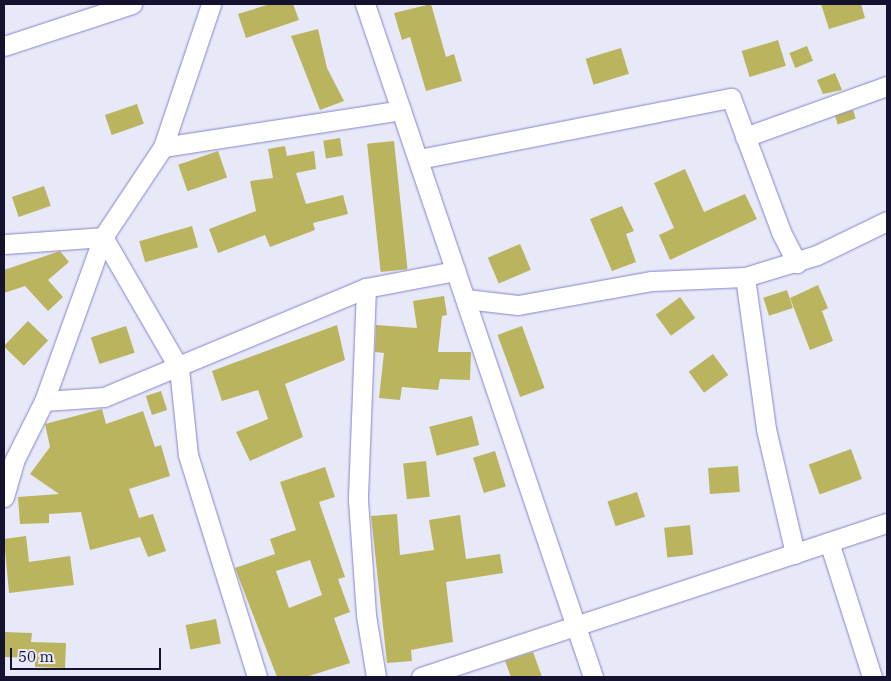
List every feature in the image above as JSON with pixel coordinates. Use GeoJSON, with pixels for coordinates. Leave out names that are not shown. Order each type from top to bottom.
{"type":"FeatureCollection","features":[{"type":"Feature","properties":{"kind":"street"},"geometry":{"type":"LineString","coordinates":[[4,46],[132,4]]}},
{"type":"Feature","properties":{"kind":"street"},"geometry":{"type":"LineString","coordinates":[[4,497],[14,461],[44,401],[103,237],[163,147],[211,4]]}},
{"type":"Feature","properties":{"kind":"street"},"geometry":{"type":"LineString","coordinates":[[365,4],[593,677]]}},
{"type":"Feature","properties":{"kind":"street"},"geometry":{"type":"LineString","coordinates":[[745,137],[887,86]]}},
{"type":"Feature","properties":{"kind":"street"},"geometry":{"type":"LineString","coordinates":[[419,159],[731,98],[797,263]]}},
{"type":"Feature","properties":{"kind":"street"},"geometry":{"type":"LineString","coordinates":[[163,147],[401,110]]}},
{"type":"Feature","properties":{"kind":"street"},"geometry":{"type":"LineString","coordinates":[[466,299],[518,306],[652,281],[745,277],[797,263],[887,221]]}},
{"type":"Feature","properties":{"kind":"street"},"geometry":{"type":"LineString","coordinates":[[4,244],[103,237]]}},
{"type":"Feature","properties":{"kind":"street"},"geometry":{"type":"LineString","coordinates":[[103,237],[179,368],[188,455],[257,677]]}},
{"type":"Feature","properties":{"kind":"street"},"geometry":{"type":"LineString","coordinates":[[44,401],[104,397],[179,368],[366,288],[454,271]]}},
{"type":"Feature","properties":{"kind":"street"},"geometry":{"type":"LineString","coordinates":[[745,277],[766,429],[795,554]]}},
{"type":"Feature","properties":{"kind":"street"},"geometry":{"type":"LineString","coordinates":[[366,288],[358,500],[366,615],[376,677]]}},
{"type":"Feature","properties":{"kind":"street"},"geometry":{"type":"LineString","coordinates":[[421,677],[887,523]]}},
{"type":"Feature","properties":{"kind":"street"},"geometry":{"type":"LineString","coordinates":[[829,542],[872,677]]}},
{"type":"Feature","properties":{"kind":"building"},"geometry":{"type":"Polygon","coordinates":[[[270,4],[293,4],[299,20],[246,38],[238,14],[270,4]]]}},
{"type":"Feature","properties":{"kind":"building"},"geometry":{"type":"Polygon","coordinates":[[[431,4],[446,57],[454,54],[462,81],[426,91],[410,37],[402,40],[394,13],[431,4]]]}},
{"type":"Feature","properties":{"kind":"building"},"geometry":{"type":"Polygon","coordinates":[[[821,4],[861,4],[865,18],[829,29],[821,4]]]}},
{"type":"Feature","properties":{"kind":"building"},"geometry":{"type":"Polygon","coordinates":[[[318,29],[327,68],[344,101],[320,110],[291,36],[318,29]]]}},
{"type":"Feature","properties":{"kind":"building"},"geometry":{"type":"Polygon","coordinates":[[[778,40],[786,66],[750,77],[742,51],[778,40]]]}},
{"type":"Feature","properties":{"kind":"building"},"geometry":{"type":"Polygon","coordinates":[[[807,46],[813,61],[795,68],[789,53],[807,46]]]}},
{"type":"Feature","properties":{"kind":"building"},"geometry":{"type":"Polygon","coordinates":[[[621,48],[629,74],[594,85],[586,59],[621,48]]]}},
{"type":"Feature","properties":{"kind":"building"},"geometry":{"type":"Polygon","coordinates":[[[835,73],[842,90],[823,94],[817,80],[835,73]]]}},
{"type":"Feature","properties":{"kind":"building"},"geometry":{"type":"Polygon","coordinates":[[[137,104],[144,124],[112,135],[105,115],[137,104]]]}},
{"type":"Feature","properties":{"kind":"building"},"geometry":{"type":"Polygon","coordinates":[[[853,110],[856,119],[838,124],[835,116],[853,110]]]}},
{"type":"Feature","properties":{"kind":"building"},"geometry":{"type":"Polygon","coordinates":[[[340,138],[343,156],[326,158],[323,141],[340,138]]]}},
{"type":"Feature","properties":{"kind":"building"},"geometry":{"type":"Polygon","coordinates":[[[394,141],[407,269],[381,272],[367,144],[394,141]]]}},
{"type":"Feature","properties":{"kind":"building"},"geometry":{"type":"Polygon","coordinates":[[[285,146],[287,156],[314,151],[316,169],[296,173],[306,204],[343,195],[348,214],[313,223],[315,230],[270,247],[265,235],[218,253],[209,229],[256,211],[250,181],[273,178],[268,149],[285,146]]]}},
{"type":"Feature","properties":{"kind":"building"},"geometry":{"type":"Polygon","coordinates":[[[218,151],[227,177],[187,191],[178,165],[218,151]]]}},
{"type":"Feature","properties":{"kind":"building"},"geometry":{"type":"Polygon","coordinates":[[[685,169],[704,212],[745,194],[757,219],[670,260],[659,235],[674,228],[654,183],[685,169]]]}},
{"type":"Feature","properties":{"kind":"building"},"geometry":{"type":"Polygon","coordinates":[[[44,186],[51,206],[19,217],[12,197],[44,186]]]}},
{"type":"Feature","properties":{"kind":"building"},"geometry":{"type":"Polygon","coordinates":[[[622,206],[634,231],[626,234],[636,262],[612,271],[590,219],[622,206]]]}},
{"type":"Feature","properties":{"kind":"building"},"geometry":{"type":"Polygon","coordinates":[[[192,226],[198,247],[145,262],[139,241],[192,226]]]}},
{"type":"Feature","properties":{"kind":"building"},"geometry":{"type":"Polygon","coordinates":[[[520,244],[531,270],[499,283],[488,258],[520,244]]]}},
{"type":"Feature","properties":{"kind":"building"},"geometry":{"type":"Polygon","coordinates":[[[60,251],[69,262],[48,280],[63,297],[48,311],[25,286],[4,293],[4,270],[60,251]]]}},
{"type":"Feature","properties":{"kind":"building"},"geometry":{"type":"Polygon","coordinates":[[[818,285],[828,308],[822,311],[833,341],[810,350],[790,298],[818,285]]]}},
{"type":"Feature","properties":{"kind":"building"},"geometry":{"type":"Polygon","coordinates":[[[787,290],[793,308],[769,316],[763,298],[787,290]]]}},
{"type":"Feature","properties":{"kind":"building"},"geometry":{"type":"Polygon","coordinates":[[[444,296],[447,315],[442,316],[438,352],[471,352],[470,380],[440,379],[438,390],[402,387],[400,400],[379,398],[384,353],[375,352],[376,325],[417,328],[413,301],[444,296]]]}},
{"type":"Feature","properties":{"kind":"building"},"geometry":{"type":"Polygon","coordinates":[[[680,297],[695,318],[671,336],[656,315],[680,297]]]}},
{"type":"Feature","properties":{"kind":"building"},"geometry":{"type":"Polygon","coordinates":[[[28,321],[48,340],[24,366],[4,346],[28,321]]]}},
{"type":"Feature","properties":{"kind":"building"},"geometry":{"type":"Polygon","coordinates":[[[337,325],[345,360],[285,384],[303,437],[250,461],[236,432],[268,419],[258,390],[222,401],[212,371],[337,325]]]}},
{"type":"Feature","properties":{"kind":"building"},"geometry":{"type":"Polygon","coordinates":[[[126,326],[135,353],[99,364],[91,337],[126,326]]]}},
{"type":"Feature","properties":{"kind":"building"},"geometry":{"type":"Polygon","coordinates":[[[522,326],[545,388],[520,397],[498,335],[522,326]]]}},
{"type":"Feature","properties":{"kind":"building"},"geometry":{"type":"Polygon","coordinates":[[[713,354],[728,375],[704,393],[689,372],[713,354]]]}},
{"type":"Feature","properties":{"kind":"building"},"geometry":{"type":"Polygon","coordinates":[[[161,391],[167,410],[152,415],[146,396],[161,391]]]}},
{"type":"Feature","properties":{"kind":"building"},"geometry":{"type":"Polygon","coordinates":[[[102,409],[106,424],[143,411],[155,447],[161,445],[170,476],[129,489],[139,518],[153,514],[166,551],[148,557],[140,537],[90,550],[81,512],[49,514],[49,523],[20,524],[18,497],[59,494],[30,474],[50,447],[45,424],[102,409]]]}},
{"type":"Feature","properties":{"kind":"building"},"geometry":{"type":"Polygon","coordinates":[[[472,416],[479,445],[437,456],[429,427],[472,416]]]}},
{"type":"Feature","properties":{"kind":"building"},"geometry":{"type":"Polygon","coordinates":[[[851,449],[862,479],[820,494],[809,464],[851,449]]]}},
{"type":"Feature","properties":{"kind":"building"},"geometry":{"type":"Polygon","coordinates":[[[495,451],[506,486],[484,493],[473,458],[495,451]]]}},
{"type":"Feature","properties":{"kind":"building"},"geometry":{"type":"Polygon","coordinates":[[[426,461],[430,497],[407,499],[403,463],[426,461]]]}},
{"type":"Feature","properties":{"kind":"building"},"geometry":{"type":"Polygon","coordinates":[[[738,466],[740,492],[710,494],[708,468],[738,466]]]}},
{"type":"Feature","properties":{"kind":"building"},"geometry":{"type":"Polygon","coordinates":[[[325,467],[335,497],[319,502],[345,577],[338,579],[350,612],[334,618],[350,663],[306,677],[277,677],[235,568],[275,554],[270,539],[296,530],[280,482],[325,467]],[[310,560],[276,571],[289,608],[322,595],[310,560]]]}},
{"type":"Feature","properties":{"kind":"building"},"geometry":{"type":"Polygon","coordinates":[[[637,492],[645,517],[616,526],[608,502],[637,492]]]}},
{"type":"Feature","properties":{"kind":"building"},"geometry":{"type":"Polygon","coordinates":[[[397,514],[400,555],[434,550],[429,520],[460,515],[466,559],[500,554],[503,573],[446,582],[453,642],[411,650],[412,661],[387,663],[371,516],[397,514]]]}},
{"type":"Feature","properties":{"kind":"building"},"geometry":{"type":"Polygon","coordinates":[[[690,525],[693,555],[667,558],[664,528],[690,525]]]}},
{"type":"Feature","properties":{"kind":"building"},"geometry":{"type":"Polygon","coordinates":[[[26,536],[29,562],[70,556],[74,585],[9,593],[4,539],[26,536]]]}},
{"type":"Feature","properties":{"kind":"building"},"geometry":{"type":"Polygon","coordinates":[[[216,619],[221,644],[190,649],[186,625],[216,619]]]}},
{"type":"Feature","properties":{"kind":"building"},"geometry":{"type":"Polygon","coordinates":[[[4,632],[32,633],[31,642],[66,643],[65,668],[35,667],[35,658],[4,657],[4,632]]]}},
{"type":"Feature","properties":{"kind":"building"},"geometry":{"type":"Polygon","coordinates":[[[533,652],[542,677],[511,677],[505,661],[533,652]]]}}]}
